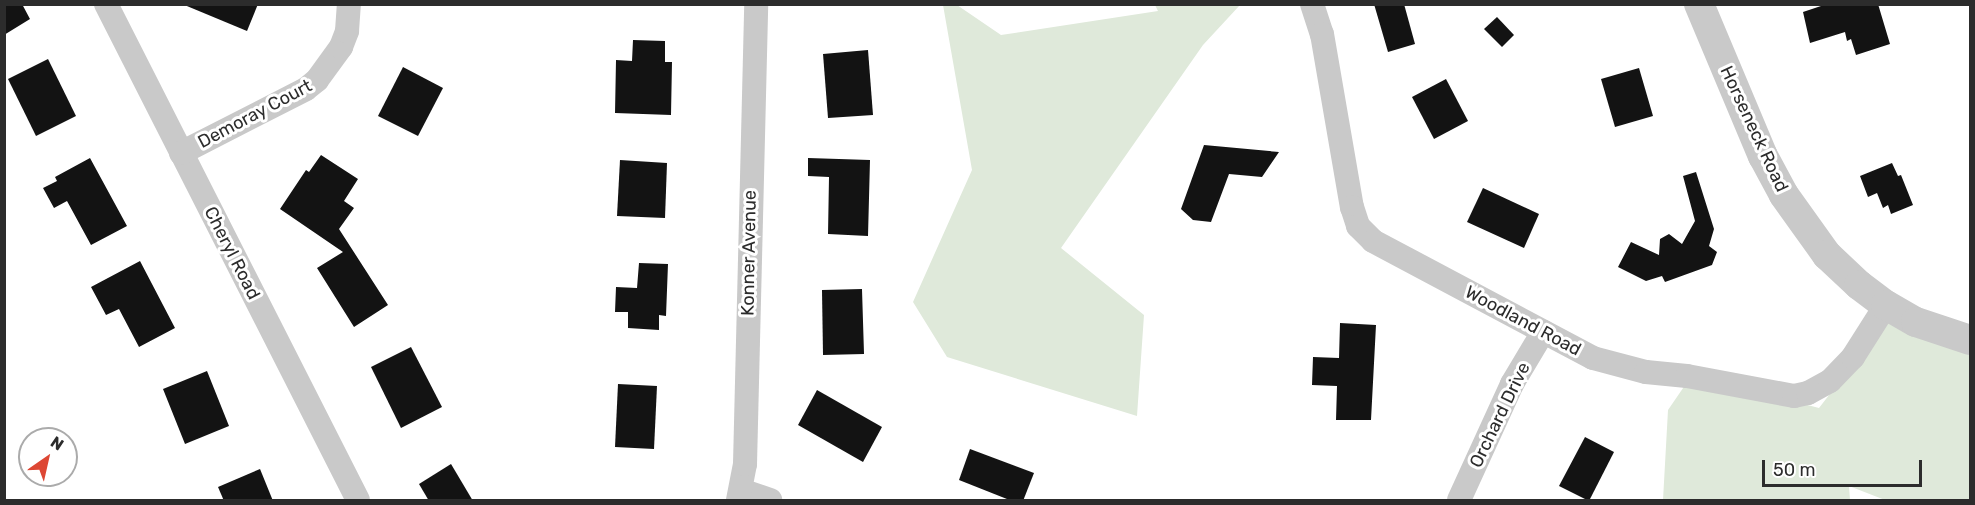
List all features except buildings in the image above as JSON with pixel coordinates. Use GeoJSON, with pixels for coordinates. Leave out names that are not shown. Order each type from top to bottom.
{"type":"FeatureCollection","features":[{"type":"Feature","properties":{"kind":"street","name":"Cheryl Road"},"geometry":{"type":"LineString","coordinates":[[106,4],[358,501]]}},
{"type":"Feature","properties":{"kind":"street","name":"Demoray Court"},"geometry":{"type":"LineString","coordinates":[[181,153],[306,89],[317,80],[341,47],[347,31],[349,4]]}},
{"type":"Feature","properties":{"kind":"street","name":"Konner Avenue"},"geometry":{"type":"LineString","coordinates":[[739,495],[745,464],[756,4]]}},
{"type":"Feature","properties":{"kind":"street","name":"Woodland Road"},"geometry":{"type":"LineString","coordinates":[[1312,4],[1322,34],[1352,207],[1358,226],[1373,241],[1543,332],[1593,358],[1646,372],[1687,376],[1794,396],[1808,393],[1830,381],[1853,357],[1886,305]]}},
{"type":"Feature","properties":{"kind":"street","name":"Horseneck Road"},"geometry":{"type":"LineString","coordinates":[[1699,4],[1764,156],[1785,195],[1827,255],[1859,285],[1886,305],[1916,322],[1971,340]]}},
{"type":"Feature","properties":{"kind":"street","name":"Orchard Drive"},"geometry":{"type":"LineString","coordinates":[[1459,501],[1512,384],[1543,332]]}},
{"type":"Feature","properties":{"kind":"street"},"geometry":{"type":"LineString","coordinates":[[739,495],[770,501]]}},
{"type":"Feature","properties":{"kind":"green space"},"geometry":{"type":"Polygon","coordinates":[[[943,5],[957,5],[1001,35],[1158,11],[1155,5],[1240,5],[1203,45],[1061,248],[1144,315],[1137,416],[947,357],[913,302],[972,170],[943,5]]]}},
{"type":"Feature","properties":{"kind":"green space"},"geometry":{"type":"Polygon","coordinates":[[[1895,310],[1970,339],[1970,500],[1885,500],[1849,486],[1850,500],[1663,500],[1668,410],[1692,375],[1819,408],[1895,310]]]}}]}
